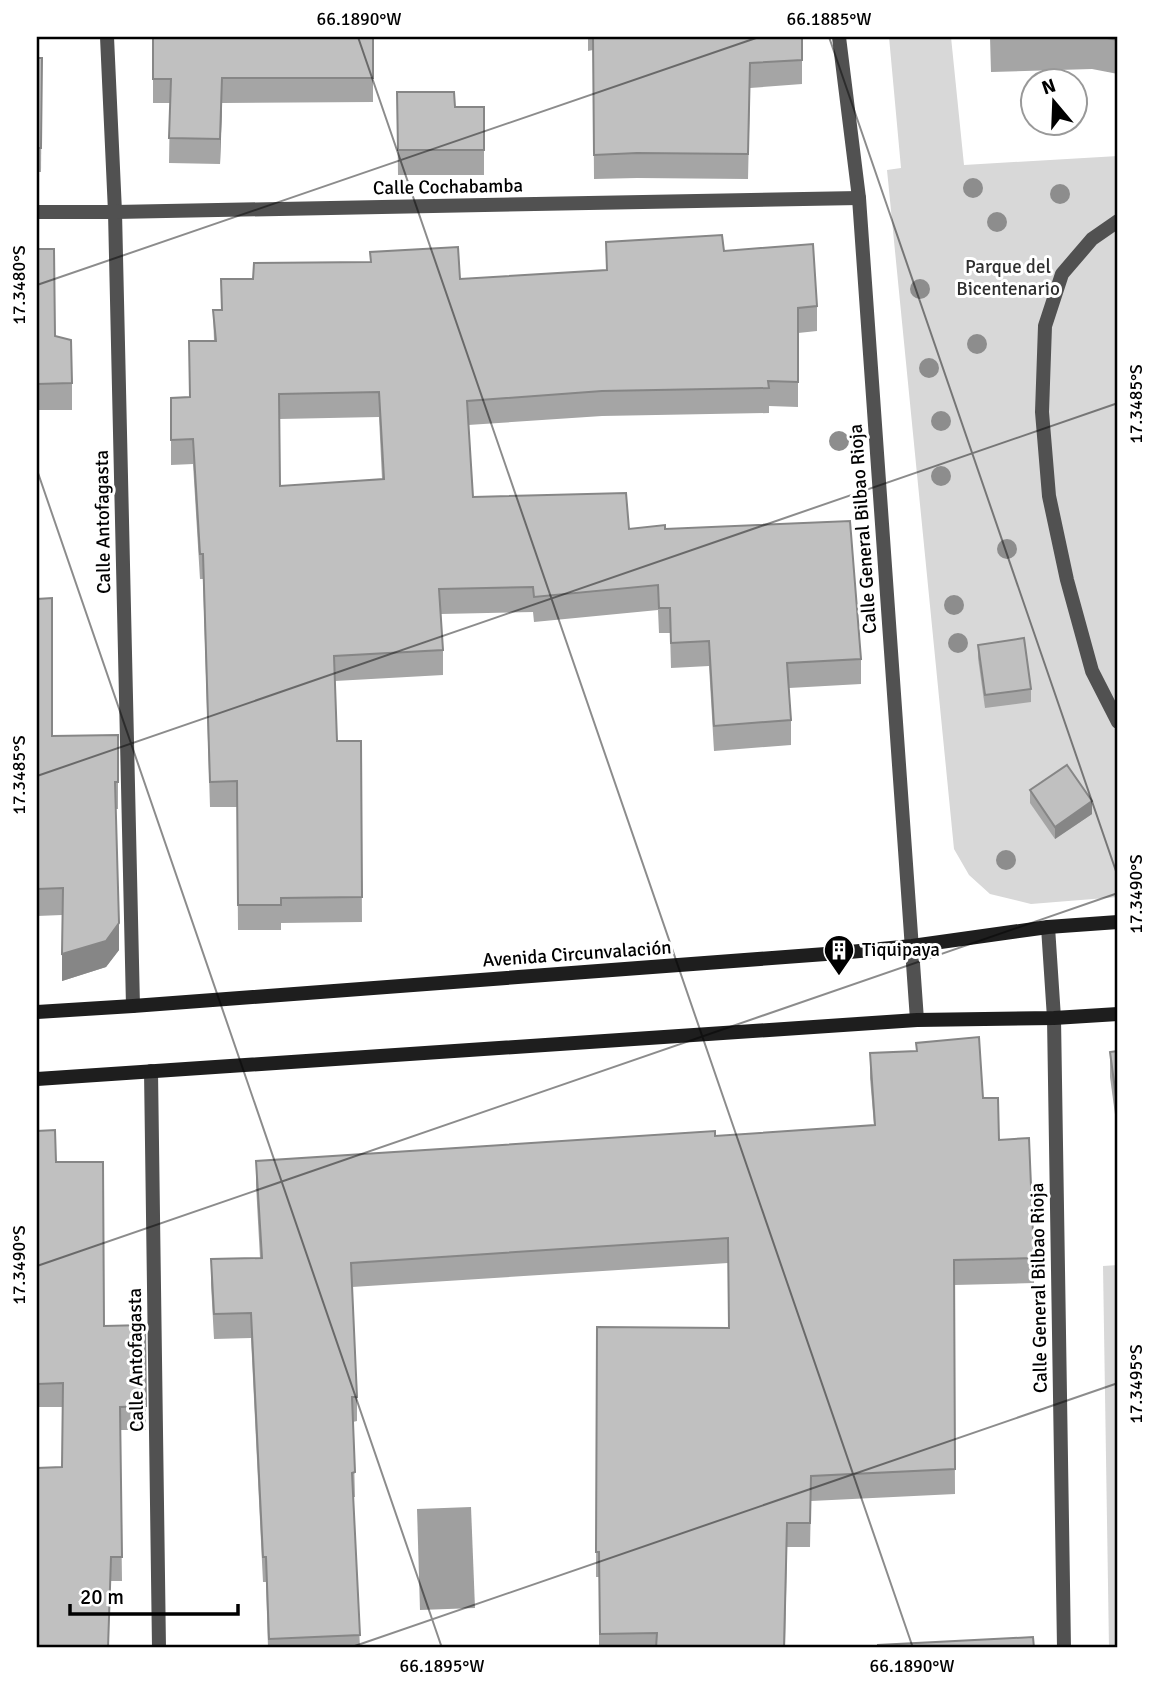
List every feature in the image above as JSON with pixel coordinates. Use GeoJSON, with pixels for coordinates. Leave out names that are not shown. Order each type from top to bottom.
{"type":"FeatureCollection","features":[{"type":"Feature","properties":{"kind":"main road","name":"Avenida Circunvalación"},"geometry":{"type":"LineString","coordinates":[[37,1012],[838,953],[912,946],[1048,927],[1118,922]]}},
{"type":"Feature","properties":{"kind":"main road"},"geometry":{"type":"LineString","coordinates":[[37,1079],[917,1020],[1118,1014]]}},
{"type":"Feature","properties":{"kind":"street","name":"Calle Antofagasta"},"geometry":{"type":"LineString","coordinates":[[107,37],[116,212],[133,1006]]}},
{"type":"Feature","properties":{"kind":"street","name":"Calle General Bilbao Rioja"},"geometry":{"type":"LineString","coordinates":[[839,37],[859,198],[917,1020]]}},
{"type":"Feature","properties":{"kind":"street","name":"Calle Cochabamba"},"geometry":{"type":"LineString","coordinates":[[37,212],[859,198]]}},
{"type":"Feature","properties":{"kind":"street"},"geometry":{"type":"LineString","coordinates":[[1118,221],[1092,239],[1062,274],[1045,326],[1042,412],[1049,496],[1067,580],[1092,671],[1118,722]]}},
{"type":"Feature","properties":{"kind":"street","name":"Calle General Bilbao Rioja"},"geometry":{"type":"LineString","coordinates":[[1048,927],[1054,1018],[1064,1648]]}},
{"type":"Feature","properties":{"kind":"street","name":"Calle Antofagasta"},"geometry":{"type":"LineString","coordinates":[[151,1071],[159,1648]]}},
{"type":"Feature","properties":{"kind":"green space","name":"Parque del Bicentenario"},"geometry":{"type":"Polygon","coordinates":[[[889,37],[951,37],[964,165],[1118,156],[1118,897],[1031,904],[990,894],[969,875],[954,849],[887,170],[901,168],[889,37]]]}},
{"type":"Feature","properties":{"kind":"green space"},"geometry":{"type":"Polygon","coordinates":[[[1118,1265],[1118,1648],[1109,1648],[1103,1266],[1118,1265]]]}},
{"type":"Feature","properties":{"kind":"shaded area"},"geometry":{"type":"Polygon","coordinates":[[[471,1507],[475,1608],[420,1610],[417,1509],[471,1507]]]}},
{"type":"Feature","properties":{"kind":"building"},"geometry":{"type":"Polygon","coordinates":[[[153,37],[373,37],[373,78],[222,78],[220,139],[169,138],[171,79],[153,79],[153,37]]]}},
{"type":"Feature","properties":{"kind":"building"},"geometry":{"type":"Polygon","coordinates":[[[593,37],[802,37],[802,60],[750,63],[748,154],[594,155],[593,37]]]}},
{"type":"Feature","properties":{"kind":"building"},"geometry":{"type":"Polygon","coordinates":[[[37,58],[42,58],[41,148],[37,148],[37,58]]]}},
{"type":"Feature","properties":{"kind":"building"},"geometry":{"type":"Polygon","coordinates":[[[397,92],[454,92],[455,107],[484,107],[484,150],[398,150],[397,92]]]}},
{"type":"Feature","properties":{"kind":"building"},"geometry":{"type":"Polygon","coordinates":[[[722,235],[724,251],[813,244],[817,306],[798,308],[798,382],[768,381],[769,388],[602,391],[467,401],[473,497],[626,493],[629,529],[665,525],[665,529],[850,521],[861,659],[787,663],[791,720],[714,726],[709,641],[671,643],[670,608],[659,608],[658,585],[534,597],[533,587],[439,589],[443,650],[334,656],[337,741],[361,741],[362,897],[281,898],[281,905],[238,905],[237,781],[210,782],[203,554],[200,554],[193,439],[171,440],[171,398],[190,397],[189,341],[216,341],[213,310],[222,310],[221,279],[253,279],[254,263],[371,262],[370,252],[458,247],[460,279],[607,270],[606,242],[722,235]],[[379,392],[279,394],[280,486],[384,479],[379,392]]]}},
{"type":"Feature","properties":{"kind":"building"},"geometry":{"type":"Polygon","coordinates":[[[37,249],[54,249],[55,336],[71,340],[72,383],[37,384],[37,249]]]}},
{"type":"Feature","properties":{"kind":"building"},"geometry":{"type":"Polygon","coordinates":[[[52,598],[52,736],[118,735],[118,782],[115,782],[119,923],[106,941],[62,954],[63,888],[37,889],[37,599],[52,598]]]}},
{"type":"Feature","properties":{"kind":"building"},"geometry":{"type":"Polygon","coordinates":[[[1024,638],[1031,689],[985,695],[978,645],[1024,638]]]}},
{"type":"Feature","properties":{"kind":"building"},"geometry":{"type":"Polygon","coordinates":[[[1067,765],[1092,801],[1055,827],[1030,790],[1067,765]]]}},
{"type":"Feature","properties":{"kind":"building"},"geometry":{"type":"Polygon","coordinates":[[[979,1037],[983,1098],[998,1098],[999,1140],[1029,1138],[1034,1258],[954,1260],[955,1469],[811,1476],[810,1523],[787,1523],[784,1648],[656,1648],[657,1633],[600,1634],[599,1552],[596,1552],[597,1327],[729,1328],[728,1238],[351,1263],[357,1397],[352,1397],[355,1472],[352,1473],[360,1635],[269,1639],[251,1313],[214,1314],[211,1259],[262,1258],[256,1161],[715,1131],[715,1136],[875,1125],[870,1053],[917,1051],[916,1043],[979,1037]]]}},
{"type":"Feature","properties":{"kind":"building"},"geometry":{"type":"Polygon","coordinates":[[[1118,1051],[1118,1112],[1110,1052],[1118,1051]]]}},
{"type":"Feature","properties":{"kind":"building"},"geometry":{"type":"Polygon","coordinates":[[[55,1130],[56,1162],[103,1162],[104,1326],[145,1325],[146,1406],[120,1407],[122,1557],[111,1557],[108,1648],[37,1648],[37,1468],[62,1467],[63,1383],[37,1384],[37,1131],[55,1130]]]}},
{"type":"Feature","properties":{"kind":"building"},"geometry":{"type":"Polygon","coordinates":[[[1033,1637],[1034,1648],[878,1648],[878,1645],[1033,1637]]]}},
{"type":"Feature","properties":{"kind":"place","name":"Tiquipaya"},"geometry":{"type":"Point","coordinates":[839,977]}}]}
